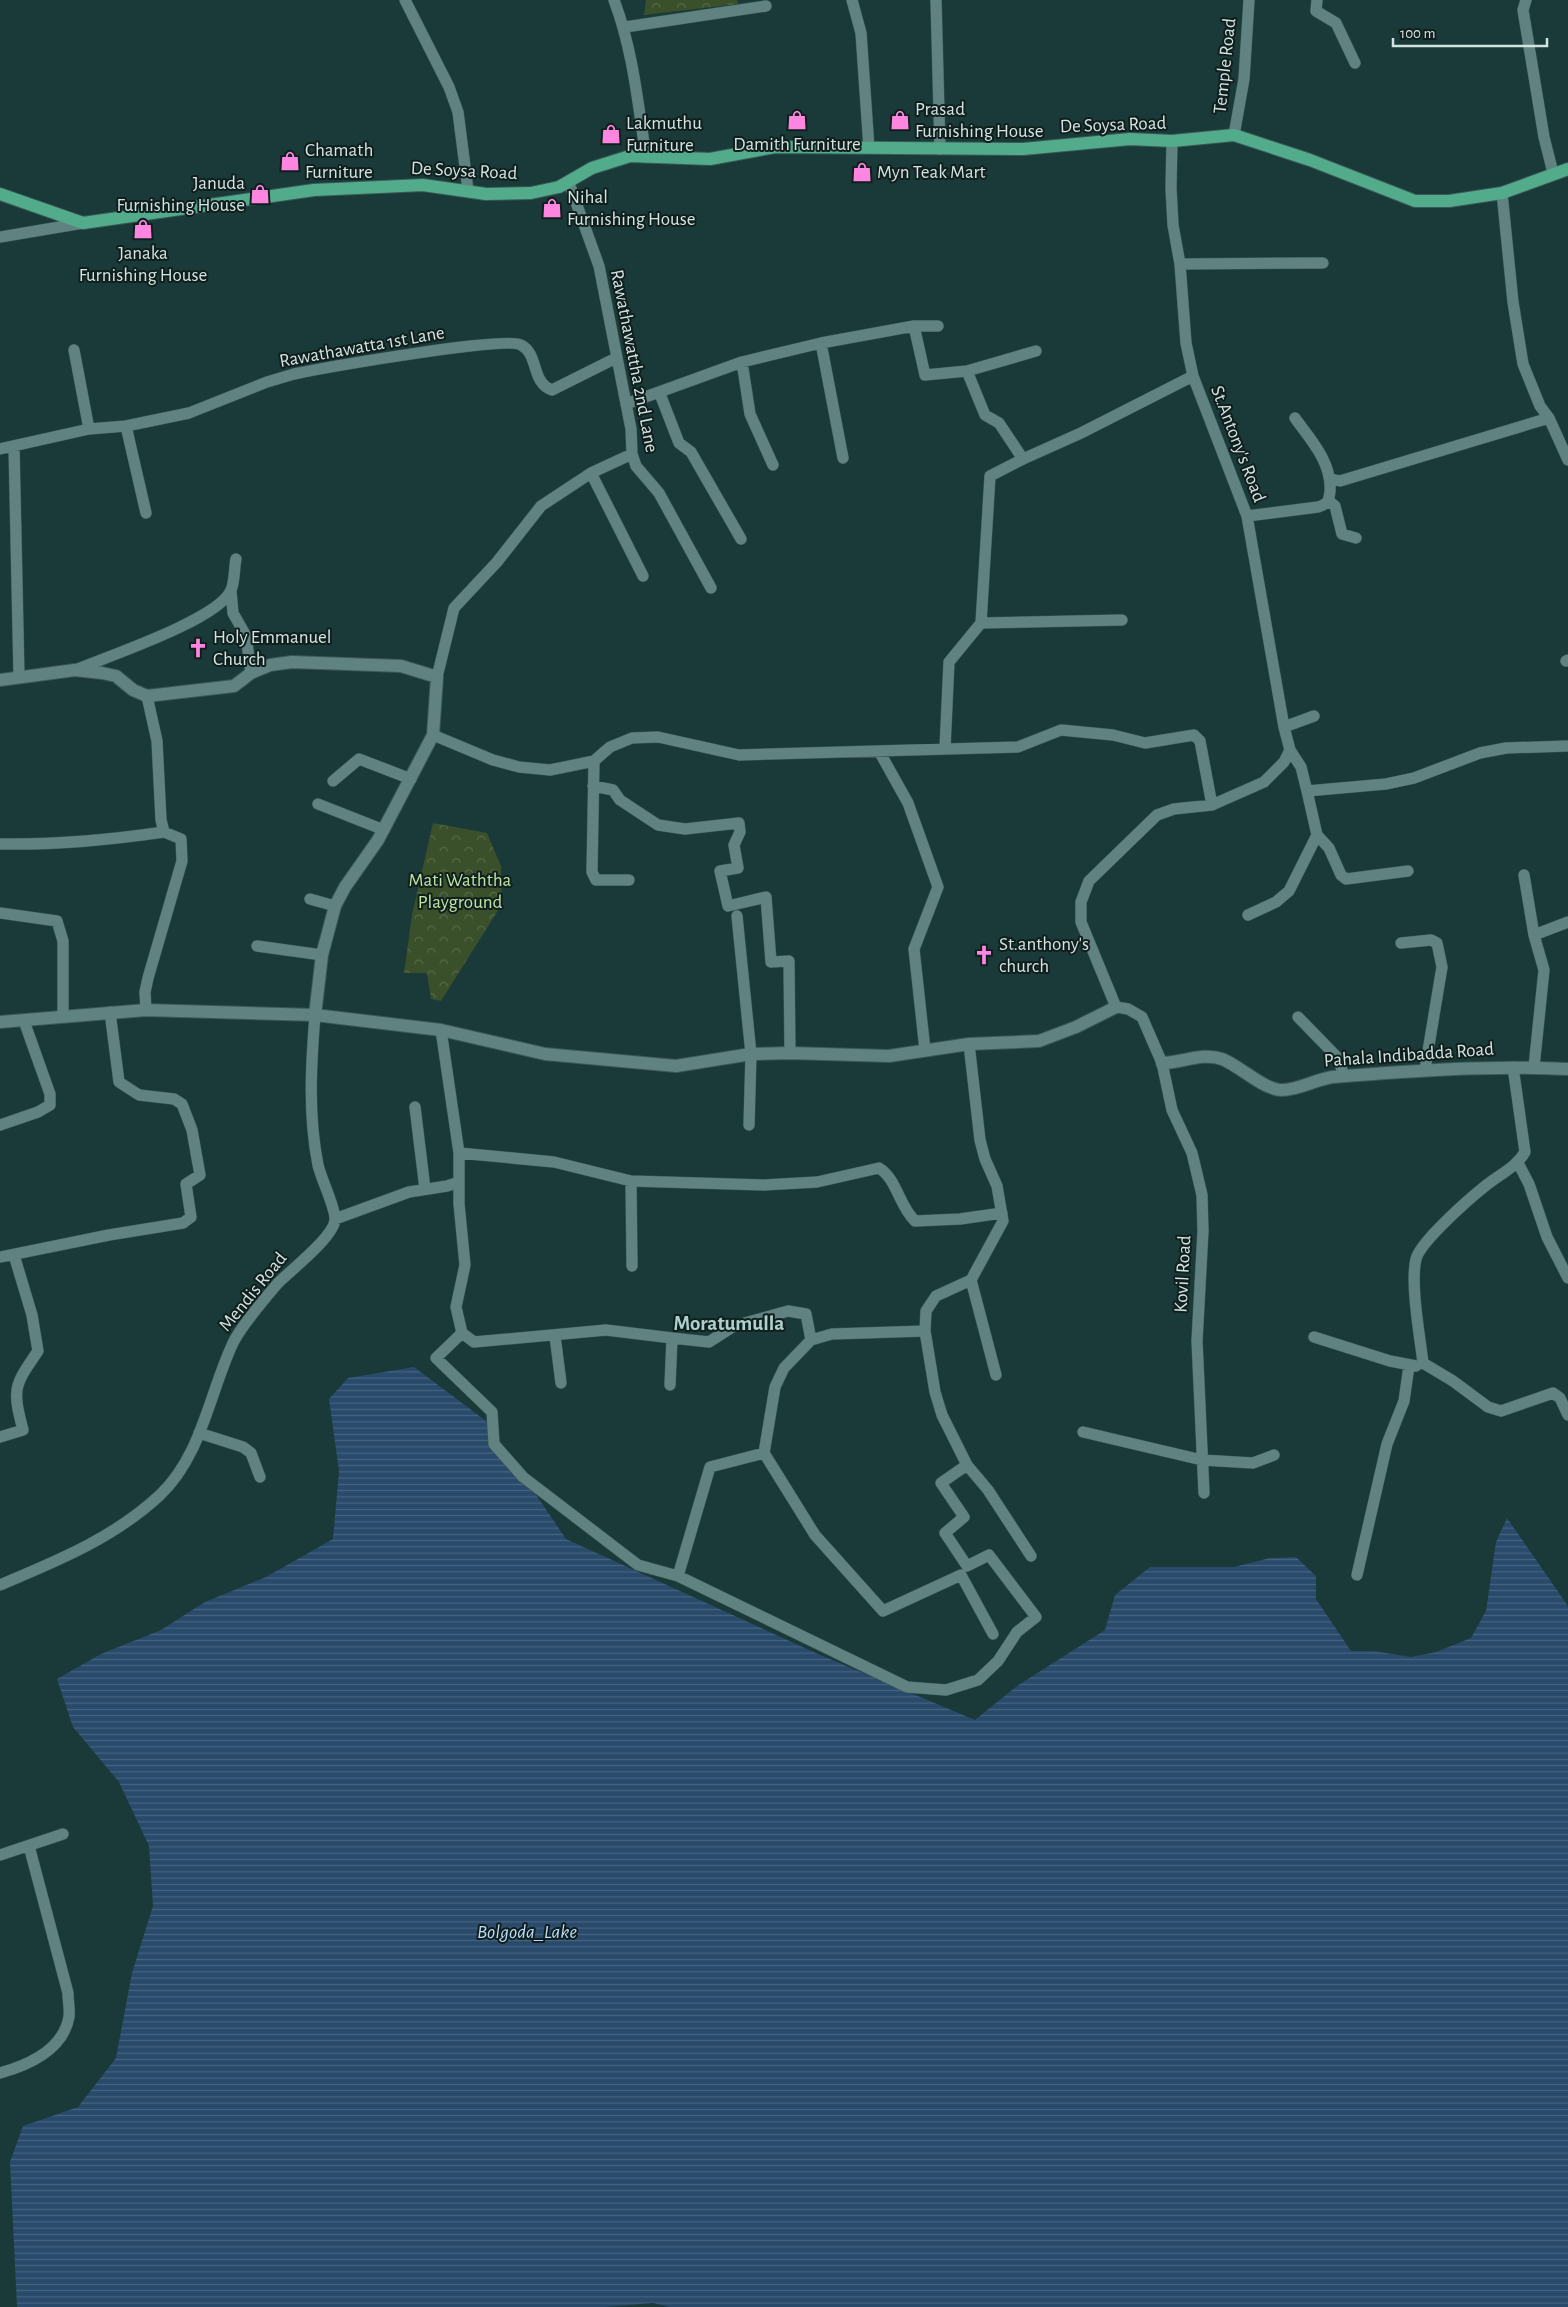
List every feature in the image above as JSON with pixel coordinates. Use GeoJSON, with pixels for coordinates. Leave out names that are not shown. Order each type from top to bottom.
{"type":"FeatureCollection","features":[{"type":"Feature","properties":{"kind":"main road","name":"De Soysa Road"},"geometry":{"type":"LineString","coordinates":[[0,194],[83,223],[314,190],[424,185],[486,194],[546,191],[569,183],[592,168],[630,156],[710,159],[775,147],[1022,149],[1130,139],[1172,141],[1234,135],[1310,160],[1415,201],[1449,201],[1502,192],[1568,169]]}},
{"type":"Feature","properties":{"kind":"street"},"geometry":{"type":"LineString","coordinates":[[405,0],[449,87],[458,112],[468,190]]}},
{"type":"Feature","properties":{"kind":"street"},"geometry":{"type":"LineString","coordinates":[[614,0],[624,27],[632,62],[646,156]]}},
{"type":"Feature","properties":{"kind":"street"},"geometry":{"type":"LineString","coordinates":[[852,0],[861,33],[869,148]]}},
{"type":"Feature","properties":{"kind":"street"},"geometry":{"type":"LineString","coordinates":[[936,0],[940,149]]}},
{"type":"Feature","properties":{"kind":"street","name":"Temple Road"},"geometry":{"type":"LineString","coordinates":[[1234,135],[1244,79],[1249,0]]}},
{"type":"Feature","properties":{"kind":"street"},"geometry":{"type":"LineString","coordinates":[[1317,0],[1316,11],[1336,23],[1355,63]]}},
{"type":"Feature","properties":{"kind":"street"},"geometry":{"type":"LineString","coordinates":[[1526,0],[1523,10],[1544,137],[1553,173]]}},
{"type":"Feature","properties":{"kind":"street"},"geometry":{"type":"LineString","coordinates":[[624,27],[766,6]]}},
{"type":"Feature","properties":{"kind":"street","name":"St.Antony's Road"},"geometry":{"type":"LineString","coordinates":[[1172,141],[1173,215],[1180,264],[1186,343],[1193,376],[1247,516],[1284,727]]}},
{"type":"Feature","properties":{"kind":"street","name":"Rawathawattha 2nd Lane"},"geometry":{"type":"LineString","coordinates":[[569,183],[599,266],[631,429],[632,454],[636,466],[660,492],[711,588]]}},
{"type":"Feature","properties":{"kind":"street"},"geometry":{"type":"LineString","coordinates":[[1502,192],[1513,302],[1523,364],[1540,406],[1549,418],[1568,460]]}},
{"type":"Feature","properties":{"kind":"street"},"geometry":{"type":"LineString","coordinates":[[0,237],[83,223]]}},
{"type":"Feature","properties":{"kind":"street"},"geometry":{"type":"LineString","coordinates":[[1180,264],[1323,263]]}},
{"type":"Feature","properties":{"kind":"street"},"geometry":{"type":"LineString","coordinates":[[626,404],[660,394],[742,362],[821,343],[914,326],[938,326]]}},
{"type":"Feature","properties":{"kind":"street"},"geometry":{"type":"LineString","coordinates":[[914,326],[925,375],[967,371],[1036,351]]}},
{"type":"Feature","properties":{"kind":"street","name":"Rawathawatta 1st Lane"},"geometry":{"type":"LineString","coordinates":[[0,449],[89,430],[126,426],[190,413],[267,382],[294,374],[463,348],[504,343],[520,344],[530,353],[541,383],[552,390],[616,358]]}},
{"type":"Feature","properties":{"kind":"street"},"geometry":{"type":"LineString","coordinates":[[821,343],[843,458]]}},
{"type":"Feature","properties":{"kind":"street"},"geometry":{"type":"LineString","coordinates":[[74,350],[77,376],[89,430]]}},
{"type":"Feature","properties":{"kind":"street"},"geometry":{"type":"LineString","coordinates":[[742,362],[750,414],[773,465]]}},
{"type":"Feature","properties":{"kind":"street"},"geometry":{"type":"LineString","coordinates":[[967,371],[985,415],[1000,423],[1023,459]]}},
{"type":"Feature","properties":{"kind":"street"},"geometry":{"type":"LineString","coordinates":[[946,748],[949,662],[981,623],[990,476],[1081,433],[1193,376]]}},
{"type":"Feature","properties":{"kind":"street"},"geometry":{"type":"LineString","coordinates":[[660,394],[678,443],[691,452],[741,539]]}},
{"type":"Feature","properties":{"kind":"street"},"geometry":{"type":"LineString","coordinates":[[1247,516],[1318,507],[1326,505],[1329,501],[1331,479],[1318,450],[1295,418]]}},
{"type":"Feature","properties":{"kind":"street"},"geometry":{"type":"LineString","coordinates":[[1331,479],[1340,481],[1549,418]]}},
{"type":"Feature","properties":{"kind":"street"},"geometry":{"type":"LineString","coordinates":[[126,426],[146,513]]}},
{"type":"Feature","properties":{"kind":"street"},"geometry":{"type":"LineString","coordinates":[[14,446],[19,676]]}},
{"type":"Feature","properties":{"kind":"street"},"geometry":{"type":"LineString","coordinates":[[459,1182],[408,1192],[335,1219],[318,1166],[310,1097],[315,1014],[322,955],[335,906],[345,887],[384,830],[433,735],[437,678],[454,608],[497,562],[541,506],[591,473],[632,454]]}},
{"type":"Feature","properties":{"kind":"street"},"geometry":{"type":"LineString","coordinates":[[591,473],[642,576]]}},
{"type":"Feature","properties":{"kind":"street"},"geometry":{"type":"LineString","coordinates":[[1329,501],[1337,511],[1342,534],[1356,538]]}},
{"type":"Feature","properties":{"kind":"street"},"geometry":{"type":"LineString","coordinates":[[236,559],[231,591],[233,613],[246,636],[252,673]]}},
{"type":"Feature","properties":{"kind":"street"},"geometry":{"type":"LineString","coordinates":[[75,670],[169,633],[210,611],[231,591]]}},
{"type":"Feature","properties":{"kind":"street"},"geometry":{"type":"LineString","coordinates":[[981,623],[1122,620]]}},
{"type":"Feature","properties":{"kind":"street"},"geometry":{"type":"LineString","coordinates":[[0,680],[75,670],[116,676],[133,690],[146,696],[234,686],[252,673],[270,665],[292,662],[400,666],[437,678]]}},
{"type":"Feature","properties":{"kind":"street"},"geometry":{"type":"LineString","coordinates":[[146,696],[157,740],[164,832]]}},
{"type":"Feature","properties":{"kind":"street"},"geometry":{"type":"LineString","coordinates":[[1314,716],[1284,727],[1290,750],[1301,767],[1317,835],[1329,848],[1341,874],[1346,879],[1408,871]]}},
{"type":"Feature","properties":{"kind":"street"},"geometry":{"type":"LineString","coordinates":[[433,735],[493,760],[519,767],[550,770],[594,761],[610,748],[632,738],[658,737],[739,755],[1018,747],[1061,730],[1113,735],[1146,743],[1194,735],[1200,740],[1212,805]]}},
{"type":"Feature","properties":{"kind":"street"},"geometry":{"type":"LineString","coordinates":[[1307,791],[1386,784],[1414,778],[1480,753],[1506,748],[1568,746]]}},
{"type":"Feature","properties":{"kind":"street"},"geometry":{"type":"LineString","coordinates":[[1116,1007],[1082,922],[1081,902],[1089,881],[1157,815],[1174,809],[1212,805],[1264,782],[1284,762],[1290,750]]}},
{"type":"Feature","properties":{"kind":"street"},"geometry":{"type":"LineString","coordinates":[[879,751],[908,803],[938,887],[914,949],[925,1050]]}},
{"type":"Feature","properties":{"kind":"street"},"geometry":{"type":"LineString","coordinates":[[333,781],[359,759],[411,779]]}},
{"type":"Feature","properties":{"kind":"street"},"geometry":{"type":"LineString","coordinates":[[594,761],[592,872],[596,880],[629,880]]}},
{"type":"Feature","properties":{"kind":"street"},"geometry":{"type":"LineString","coordinates":[[594,786],[613,790],[620,800],[658,826],[685,829],[739,823],[740,832],[734,845],[738,868],[720,871],[728,906],[766,897],[770,962],[789,961],[790,1053]]}},
{"type":"Feature","properties":{"kind":"street"},"geometry":{"type":"LineString","coordinates":[[318,804],[384,830]]}},
{"type":"Feature","properties":{"kind":"street"},"geometry":{"type":"LineString","coordinates":[[0,844],[46,845],[104,841],[164,832],[181,839],[182,861],[148,978],[145,992],[146,1010]]}},
{"type":"Feature","properties":{"kind":"street"},"geometry":{"type":"LineString","coordinates":[[1248,915],[1276,902],[1289,890],[1317,835]]}},
{"type":"Feature","properties":{"kind":"street"},"geometry":{"type":"LineString","coordinates":[[1524,875],[1534,934],[1544,970],[1534,1067]]}},
{"type":"Feature","properties":{"kind":"street"},"geometry":{"type":"LineString","coordinates":[[310,899],[335,906]]}},
{"type":"Feature","properties":{"kind":"street"},"geometry":{"type":"LineString","coordinates":[[0,913],[56,921],[63,941],[63,1016]]}},
{"type":"Feature","properties":{"kind":"street"},"geometry":{"type":"LineString","coordinates":[[737,916],[750,1054],[749,1125]]}},
{"type":"Feature","properties":{"kind":"street"},"geometry":{"type":"LineString","coordinates":[[1534,934],[1568,922]]}},
{"type":"Feature","properties":{"kind":"street"},"geometry":{"type":"LineString","coordinates":[[1401,943],[1431,940],[1437,943],[1442,967],[1426,1069]]}},
{"type":"Feature","properties":{"kind":"street"},"geometry":{"type":"LineString","coordinates":[[256,946],[322,955]]}},
{"type":"Feature","properties":{"kind":"street"},"geometry":{"type":"LineString","coordinates":[[0,1022],[146,1010],[315,1014],[441,1030],[545,1054],[676,1066],[750,1054],[790,1053],[889,1056],[969,1044],[1039,1041],[1076,1027],[1116,1007],[1128,1009],[1142,1017],[1162,1063]]}},
{"type":"Feature","properties":{"kind":"street"},"geometry":{"type":"LineString","coordinates":[[0,1257],[109,1235],[183,1223],[191,1217],[186,1184],[200,1175],[192,1130],[182,1104],[174,1099],[139,1095],[119,1082],[110,1012]]}},
{"type":"Feature","properties":{"kind":"street"},"geometry":{"type":"LineString","coordinates":[[1298,1017],[1338,1058],[1344,1076]]}},
{"type":"Feature","properties":{"kind":"street"},"geometry":{"type":"LineString","coordinates":[[0,1125],[38,1112],[50,1105],[50,1094],[24,1021]]}},
{"type":"Feature","properties":{"kind":"street"},"geometry":{"type":"LineString","coordinates":[[441,1030],[459,1153],[459,1182],[465,1265],[456,1307],[462,1332],[474,1342],[606,1330],[709,1342],[734,1326],[788,1311],[806,1314],[812,1340]]}},
{"type":"Feature","properties":{"kind":"street"},"geometry":{"type":"LineString","coordinates":[[969,1044],[980,1140],[985,1159],[997,1186],[1003,1221],[971,1280],[936,1296],[926,1311],[925,1331],[937,1400],[942,1415],[967,1465],[988,1490],[1031,1556]]}},
{"type":"Feature","properties":{"kind":"street","name":"Pahala Indibadda Road"},"geometry":{"type":"LineString","coordinates":[[1162,1063],[1176,1063],[1204,1057],[1220,1059],[1270,1088],[1283,1090],[1324,1078],[1426,1069],[1534,1067],[1568,1069]]}},
{"type":"Feature","properties":{"kind":"street","name":"Kovil Road"},"geometry":{"type":"LineString","coordinates":[[1162,1063],[1172,1110],[1192,1153],[1202,1195],[1203,1231],[1197,1341],[1204,1493]]}},
{"type":"Feature","properties":{"kind":"street"},"geometry":{"type":"LineString","coordinates":[[1423,1363],[1414,1284],[1416,1259],[1419,1252],[1445,1223],[1484,1187],[1518,1163],[1526,1152],[1513,1067]]}},
{"type":"Feature","properties":{"kind":"street"},"geometry":{"type":"LineString","coordinates":[[415,1107],[425,1190]]}},
{"type":"Feature","properties":{"kind":"street"},"geometry":{"type":"LineString","coordinates":[[459,1153],[554,1162],[631,1181],[764,1185],[817,1182],[879,1168],[887,1173],[907,1214],[914,1221],[960,1219],[1002,1213]]}},
{"type":"Feature","properties":{"kind":"street"},"geometry":{"type":"LineString","coordinates":[[1518,1163],[1529,1184],[1546,1236],[1568,1278]]}},
{"type":"Feature","properties":{"kind":"street"},"geometry":{"type":"LineString","coordinates":[[631,1181],[632,1266]]}},
{"type":"Feature","properties":{"kind":"street","name":"Mendis Road"},"geometry":{"type":"LineString","coordinates":[[0,1586],[67,1557],[114,1531],[136,1515],[180,1474],[199,1433],[233,1342],[278,1284],[331,1231],[335,1219]]}},
{"type":"Feature","properties":{"kind":"street"},"geometry":{"type":"LineString","coordinates":[[0,1437],[23,1430],[16,1402],[18,1379],[38,1351],[32,1315],[14,1255]]}},
{"type":"Feature","properties":{"kind":"street"},"geometry":{"type":"LineString","coordinates":[[971,1280],[996,1375]]}},
{"type":"Feature","properties":{"kind":"street"},"geometry":{"type":"LineString","coordinates":[[925,1331],[832,1334],[812,1340],[784,1368],[775,1387],[764,1453],[815,1535],[883,1611],[961,1575],[993,1634]]}},
{"type":"Feature","properties":{"kind":"street"},"geometry":{"type":"LineString","coordinates":[[462,1332],[436,1358],[492,1412],[494,1444],[524,1477],[638,1565],[678,1576],[907,1687],[946,1690],[978,1680],[998,1660],[1017,1632],[1036,1617],[989,1555],[967,1566],[945,1533],[964,1518],[941,1483],[967,1465]]}},
{"type":"Feature","properties":{"kind":"street"},"geometry":{"type":"LineString","coordinates":[[554,1336],[561,1383]]}},
{"type":"Feature","properties":{"kind":"street"},"geometry":{"type":"LineString","coordinates":[[1314,1337],[1409,1366],[1420,1366],[1423,1363]]}},
{"type":"Feature","properties":{"kind":"street"},"geometry":{"type":"LineString","coordinates":[[670,1385],[672,1338]]}},
{"type":"Feature","properties":{"kind":"street"},"geometry":{"type":"LineString","coordinates":[[1423,1363],[1453,1381],[1488,1407],[1501,1412],[1553,1393],[1560,1398],[1568,1415]]}},
{"type":"Feature","properties":{"kind":"street"},"geometry":{"type":"LineString","coordinates":[[1357,1575],[1387,1444],[1404,1401],[1409,1366]]}},
{"type":"Feature","properties":{"kind":"street"},"geometry":{"type":"LineString","coordinates":[[1084,1432],[1202,1460],[1253,1463],[1274,1455]]}},
{"type":"Feature","properties":{"kind":"street"},"geometry":{"type":"LineString","coordinates":[[199,1433],[243,1447],[252,1453],[260,1477]]}},
{"type":"Feature","properties":{"kind":"street"},"geometry":{"type":"LineString","coordinates":[[678,1576],[710,1466],[764,1453]]}},
{"type":"Feature","properties":{"kind":"street"},"geometry":{"type":"LineString","coordinates":[[0,1855],[63,1834]]}},
{"type":"Feature","properties":{"kind":"street"},"geometry":{"type":"LineString","coordinates":[[0,2073],[45,2054],[59,2040],[69,2017],[68,1994],[29,1846]]}},
{"type":"Feature","properties":{"kind":"green space"},"geometry":{"type":"Polygon","coordinates":[[[646,0],[737,0],[738,4],[644,15],[646,0]]]}},
{"type":"Feature","properties":{"kind":"green space","name":"Mati Waththa Playground"},"geometry":{"type":"Polygon","coordinates":[[[433,823],[487,833],[501,866],[502,904],[441,1001],[431,999],[427,973],[404,973],[412,915],[433,823]]]}},
{"type":"Feature","properties":{"kind":"water","name":"Bolgoda_Lake"},"geometry":{"type":"Polygon","coordinates":[[[414,1367],[486,1421],[566,1539],[818,1654],[975,1720],[1017,1686],[1105,1630],[1115,1595],[1150,1567],[1234,1567],[1270,1558],[1296,1557],[1316,1576],[1316,1599],[1351,1651],[1374,1651],[1411,1657],[1436,1652],[1471,1638],[1486,1611],[1496,1542],[1507,1518],[1568,1606],[1568,2307],[670,2307],[653,2303],[604,2307],[17,2307],[10,2162],[23,2126],[78,2107],[116,2058],[132,1973],[153,1906],[149,1846],[119,1782],[73,1727],[57,1679],[101,1654],[161,1630],[205,1602],[266,1577],[333,1539],[339,1471],[329,1399],[348,1378],[414,1367]]]}},
{"type":"Feature","properties":{"kind":"place","name":"Damith Furniture"},"geometry":{"type":"Point","coordinates":[797,120]}},
{"type":"Feature","properties":{"kind":"place","name":"Prasad Furnishing House"},"geometry":{"type":"Point","coordinates":[900,120]}},
{"type":"Feature","properties":{"kind":"place","name":"Lakmuthu Furniture"},"geometry":{"type":"Point","coordinates":[611,134]}},
{"type":"Feature","properties":{"kind":"place","name":"Chamath Furniture"},"geometry":{"type":"Point","coordinates":[290,161]}},
{"type":"Feature","properties":{"kind":"place","name":"Myn Teak Mart"},"geometry":{"type":"Point","coordinates":[862,172]}},
{"type":"Feature","properties":{"kind":"place","name":"Januda Furnishing House"},"geometry":{"type":"Point","coordinates":[260,194]}},
{"type":"Feature","properties":{"kind":"place","name":"Nihal Furnishing House"},"geometry":{"type":"Point","coordinates":[552,208]}},
{"type":"Feature","properties":{"kind":"place","name":"Janaka Furnishing House"},"geometry":{"type":"Point","coordinates":[143,229]}},
{"type":"Feature","properties":{"kind":"place","name":"Holy Emmanuel Church"},"geometry":{"type":"Point","coordinates":[198,648]}},
{"type":"Feature","properties":{"kind":"place","name":"St.anthony's church"},"geometry":{"type":"Point","coordinates":[984,955]}},
{"type":"Feature","properties":{"kind":"district","name":"Moratumulla"},"geometry":{"type":"Point","coordinates":[729,1323]}}]}
